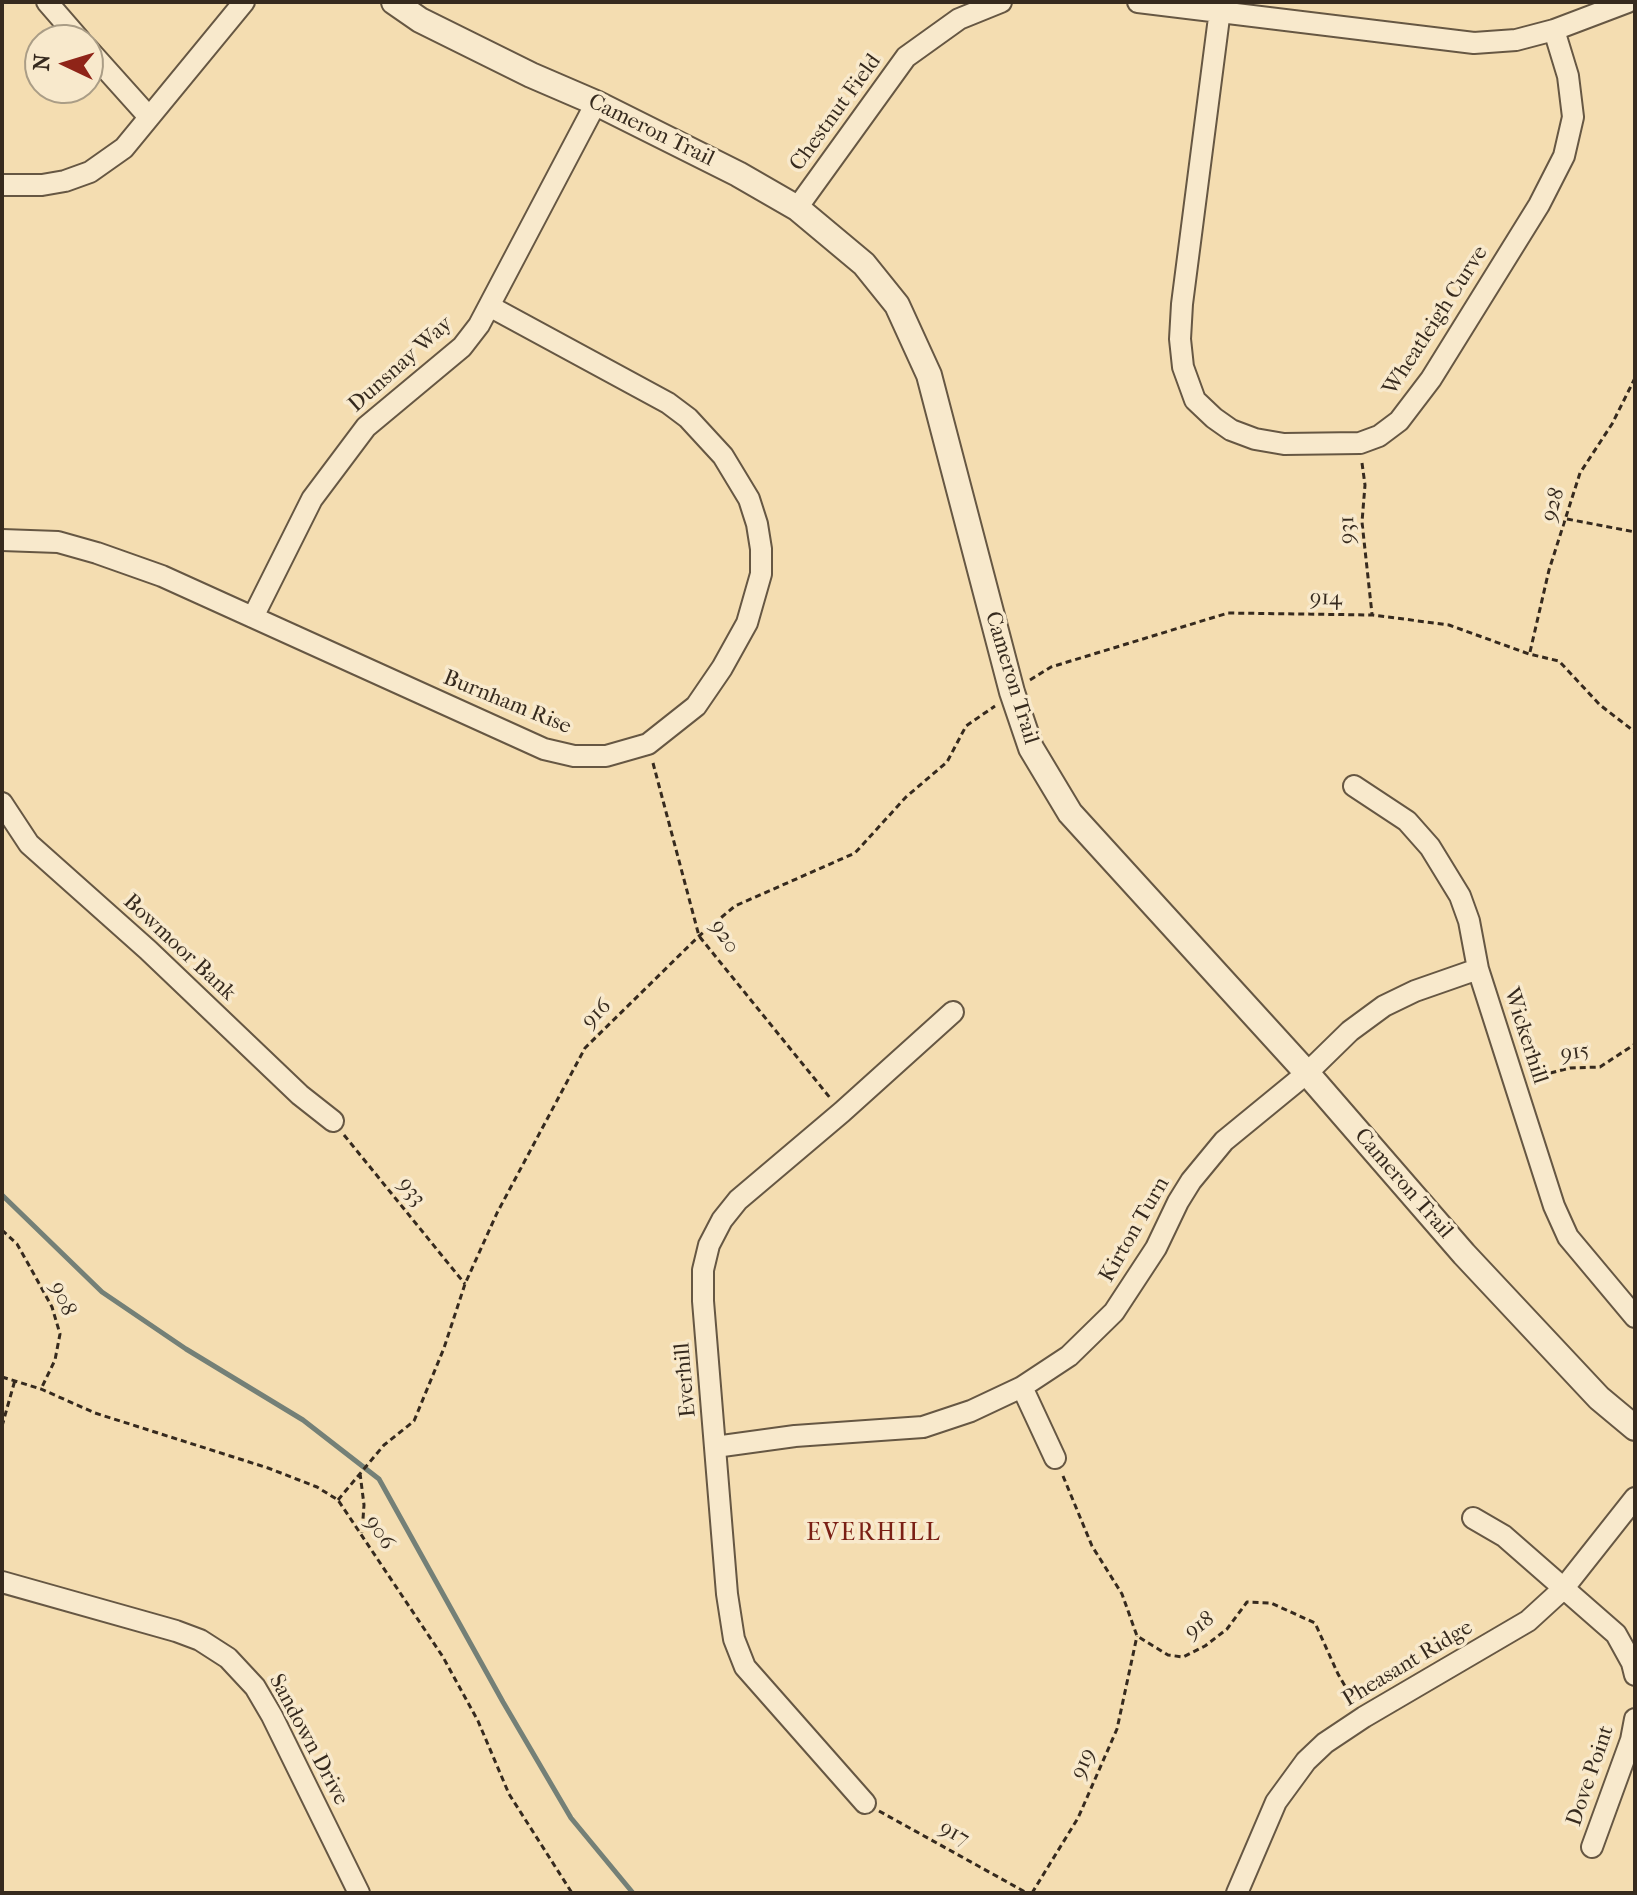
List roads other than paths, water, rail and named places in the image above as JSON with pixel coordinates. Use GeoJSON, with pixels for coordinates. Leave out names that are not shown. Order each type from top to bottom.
{"type":"FeatureCollection","features":[{"type":"Feature","properties":{"kind":"street"},"geometry":{"type":"LineString","coordinates":[[47,2],[66,24]]}},
{"type":"Feature","properties":{"kind":"street"},"geometry":{"type":"LineString","coordinates":[[2,185],[42,185],[90,172],[124,148],[244,2]]}},
{"type":"Feature","properties":{"kind":"street","name":"Cameron Trail"},"geometry":{"type":"LineString","coordinates":[[394,2],[420,20],[738,174],[797,208],[864,264],[897,305],[929,375],[1006,697],[1031,748],[1070,813],[1307,1073],[1464,1254],[1599,1398],[1635,1428]]}},
{"type":"Feature","properties":{"kind":"street","name":"Chestnut Field"},"geometry":{"type":"LineString","coordinates":[[797,208],[906,57],[959,19],[1001,2]]}},
{"type":"Feature","properties":{"kind":"street"},"geometry":{"type":"LineString","coordinates":[[1138,2],[1220,6],[1250,17],[1474,43],[1516,40],[1554,30],[1628,2]]}},
{"type":"Feature","properties":{"kind":"street","name":"Wheatleigh Curve"},"geometry":{"type":"LineString","coordinates":[[1220,6],[1182,304],[1180,339],[1183,367],[1195,400],[1214,418],[1231,430],[1255,439],[1284,444],[1360,443],[1379,436],[1399,421],[1431,379],[1539,205],[1564,156],[1573,117],[1568,76],[1554,30]]}},
{"type":"Feature","properties":{"kind":"street"},"geometry":{"type":"LineString","coordinates":[[104,67],[149,117]]}},
{"type":"Feature","properties":{"kind":"street","name":"Dunsnay Way"},"geometry":{"type":"LineString","coordinates":[[254,615],[312,499],[366,427],[462,347],[491,307],[596,103]]}},
{"type":"Feature","properties":{"kind":"street","name":"Burnham Rise"},"geometry":{"type":"LineString","coordinates":[[2,540],[58,542],[162,576],[254,615],[544,749],[574,756],[606,756],[648,744],[696,706],[747,623],[761,574],[757,524],[749,499],[723,456],[688,418],[668,403],[491,307]]}},
{"type":"Feature","properties":{"kind":"street","name":"Wickerhill"},"geometry":{"type":"LineString","coordinates":[[1354,786],[1407,821],[1430,847],[1460,896],[1469,921],[1478,969],[1554,1206],[1568,1237],[1635,1317]]}},
{"type":"Feature","properties":{"kind":"street","name":"Bowmoor Bank"},"geometry":{"type":"LineString","coordinates":[[2,803],[29,844],[148,950],[300,1095],[333,1121]]}},
{"type":"Feature","properties":{"kind":"street","name":"Kirton Turn"},"geometry":{"type":"LineString","coordinates":[[715,1447],[795,1436],[923,1427],[971,1411],[1022,1387],[1069,1356],[1097,1331],[1129,1292],[1156,1248],[1178,1202],[1224,1141],[1307,1073],[1350,1031],[1384,1006],[1415,991],[1478,969]]}},
{"type":"Feature","properties":{"kind":"street","name":"Everhill"},"geometry":{"type":"LineString","coordinates":[[865,1803],[745,1667],[730,1619],[703,1270],[709,1245],[722,1220],[738,1200],[953,1012]]}},
{"type":"Feature","properties":{"kind":"street"},"geometry":{"type":"LineString","coordinates":[[1022,1387],[1055,1458]]}},
{"type":"Feature","properties":{"kind":"street","name":"Pheasant Ridge"},"geometry":{"type":"LineString","coordinates":[[1237,1893],[1276,1802],[1306,1761],[1325,1743],[1364,1717],[1528,1621],[1563,1589],[1635,1498]]}},
{"type":"Feature","properties":{"kind":"street"},"geometry":{"type":"LineString","coordinates":[[1473,1518],[1504,1536],[1616,1634],[1635,1675]]}},
{"type":"Feature","properties":{"kind":"street","name":"Sandown Drive"},"geometry":{"type":"LineString","coordinates":[[2,1582],[176,1631],[200,1640],[228,1658],[255,1687],[272,1716],[359,1893]]}},
{"type":"Feature","properties":{"kind":"street","name":"Dove Point"},"geometry":{"type":"LineString","coordinates":[[1592,1847],[1631,1740],[1635,1719]]}},
{"type":"Feature","properties":{"kind":"waterway"},"geometry":{"type":"LineString","coordinates":[[2,1195],[102,1292],[186,1349],[303,1420],[379,1479],[571,1818],[633,1893]]}},
{"type":"Feature","properties":{"kind":"district","name":"EVERHILL"},"geometry":{"type":"Point","coordinates":[874,1534]}}]}
